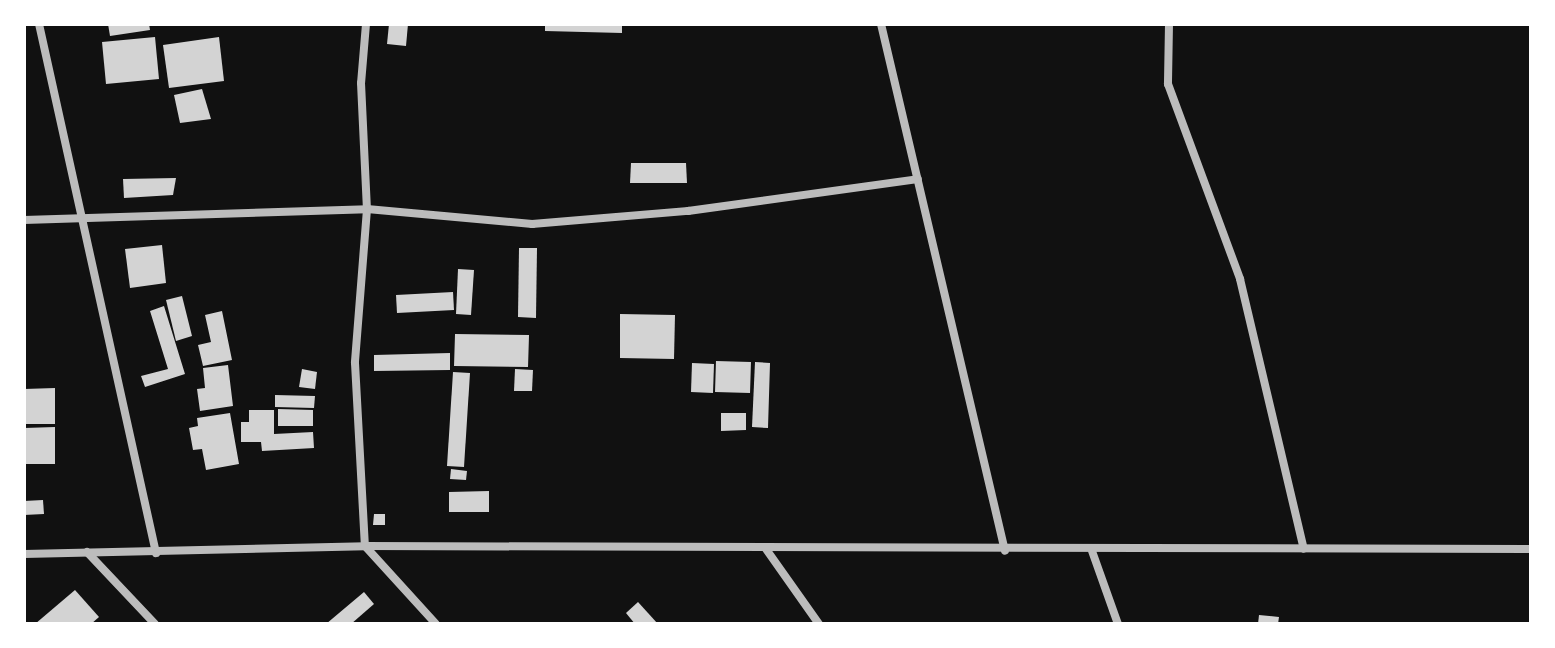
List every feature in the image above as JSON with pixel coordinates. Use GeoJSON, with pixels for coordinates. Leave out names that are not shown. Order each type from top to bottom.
{"type":"FeatureCollection","features":[{"type":"Feature","properties":{"kind":"street"},"geometry":{"type":"LineString","coordinates":[[39,24],[156,553]]}},
{"type":"Feature","properties":{"kind":"street"},"geometry":{"type":"LineString","coordinates":[[366,24],[361,83],[367,209],[355,363],[365,546],[436,624]]}},
{"type":"Feature","properties":{"kind":"street"},"geometry":{"type":"LineString","coordinates":[[881,24],[1005,551]]}},
{"type":"Feature","properties":{"kind":"street"},"geometry":{"type":"LineString","coordinates":[[1169,24],[1168,84],[1240,279],[1304,549]]}},
{"type":"Feature","properties":{"kind":"street"},"geometry":{"type":"LineString","coordinates":[[24,220],[367,209],[532,224],[688,211],[918,179]]}},
{"type":"Feature","properties":{"kind":"street"},"geometry":{"type":"LineString","coordinates":[[24,554],[365,546],[1005,551],[1531,549]]}},
{"type":"Feature","properties":{"kind":"street"},"geometry":{"type":"LineString","coordinates":[[766,549],[819,624]]}},
{"type":"Feature","properties":{"kind":"street"},"geometry":{"type":"LineString","coordinates":[[1092,551],[1118,624]]}},
{"type":"Feature","properties":{"kind":"street"},"geometry":{"type":"LineString","coordinates":[[87,552],[155,624]]}},
{"type":"Feature","properties":{"kind":"building"},"geometry":{"type":"Polygon","coordinates":[[[108,24],[149,24],[150,30],[110,36],[108,24]]]}},
{"type":"Feature","properties":{"kind":"building"},"geometry":{"type":"Polygon","coordinates":[[[389,24],[408,24],[406,46],[387,44],[389,24]]]}},
{"type":"Feature","properties":{"kind":"building"},"geometry":{"type":"Polygon","coordinates":[[[545,24],[622,24],[622,33],[545,31],[545,24]]]}},
{"type":"Feature","properties":{"kind":"building"},"geometry":{"type":"Polygon","coordinates":[[[155,37],[159,79],[106,84],[102,42],[155,37]]]}},
{"type":"Feature","properties":{"kind":"building"},"geometry":{"type":"Polygon","coordinates":[[[219,37],[224,81],[169,88],[163,45],[219,37]]]}},
{"type":"Feature","properties":{"kind":"building"},"geometry":{"type":"Polygon","coordinates":[[[202,89],[211,119],[180,123],[174,95],[202,89]]]}},
{"type":"Feature","properties":{"kind":"building"},"geometry":{"type":"Polygon","coordinates":[[[631,163],[686,163],[687,183],[630,183],[631,163]]]}},
{"type":"Feature","properties":{"kind":"building"},"geometry":{"type":"Polygon","coordinates":[[[176,178],[173,195],[124,198],[123,179],[176,178]]]}},
{"type":"Feature","properties":{"kind":"building"},"geometry":{"type":"Polygon","coordinates":[[[162,245],[166,283],[130,288],[125,249],[162,245]]]}},
{"type":"Feature","properties":{"kind":"building"},"geometry":{"type":"Polygon","coordinates":[[[519,248],[537,248],[536,318],[518,317],[519,248]]]}},
{"type":"Feature","properties":{"kind":"building"},"geometry":{"type":"Polygon","coordinates":[[[458,269],[474,270],[471,315],[456,314],[458,269]]]}},
{"type":"Feature","properties":{"kind":"building"},"geometry":{"type":"Polygon","coordinates":[[[453,292],[454,310],[397,313],[396,295],[453,292]]]}},
{"type":"Feature","properties":{"kind":"building"},"geometry":{"type":"Polygon","coordinates":[[[182,296],[192,336],[176,341],[166,300],[182,296]]]}},
{"type":"Feature","properties":{"kind":"building"},"geometry":{"type":"Polygon","coordinates":[[[164,306],[185,374],[145,387],[141,376],[168,369],[150,311],[164,306]]]}},
{"type":"Feature","properties":{"kind":"building"},"geometry":{"type":"Polygon","coordinates":[[[222,311],[232,360],[203,366],[198,345],[211,342],[205,315],[222,311]]]}},
{"type":"Feature","properties":{"kind":"building"},"geometry":{"type":"Polygon","coordinates":[[[620,314],[675,315],[674,359],[620,358],[620,314]]]}},
{"type":"Feature","properties":{"kind":"building"},"geometry":{"type":"Polygon","coordinates":[[[455,334],[529,335],[528,367],[454,366],[455,334]]]}},
{"type":"Feature","properties":{"kind":"building"},"geometry":{"type":"Polygon","coordinates":[[[450,353],[450,370],[374,371],[374,355],[450,353]]]}},
{"type":"Feature","properties":{"kind":"building"},"geometry":{"type":"Polygon","coordinates":[[[716,361],[751,362],[750,393],[715,392],[716,361]]]}},
{"type":"Feature","properties":{"kind":"building"},"geometry":{"type":"Polygon","coordinates":[[[755,362],[770,363],[768,428],[752,427],[755,362]]]}},
{"type":"Feature","properties":{"kind":"building"},"geometry":{"type":"Polygon","coordinates":[[[692,363],[714,364],[713,393],[691,392],[692,363]]]}},
{"type":"Feature","properties":{"kind":"building"},"geometry":{"type":"Polygon","coordinates":[[[228,365],[233,406],[200,411],[197,389],[205,388],[203,368],[228,365]]]}},
{"type":"Feature","properties":{"kind":"building"},"geometry":{"type":"Polygon","coordinates":[[[302,369],[317,372],[315,389],[299,387],[302,369]]]}},
{"type":"Feature","properties":{"kind":"building"},"geometry":{"type":"Polygon","coordinates":[[[515,369],[533,370],[532,391],[514,391],[515,369]]]}},
{"type":"Feature","properties":{"kind":"building"},"geometry":{"type":"Polygon","coordinates":[[[453,372],[470,373],[464,467],[447,466],[453,372]]]}},
{"type":"Feature","properties":{"kind":"building"},"geometry":{"type":"Polygon","coordinates":[[[55,388],[55,424],[24,424],[24,389],[55,388]]]}},
{"type":"Feature","properties":{"kind":"building"},"geometry":{"type":"Polygon","coordinates":[[[275,395],[315,396],[314,408],[275,407],[275,395]]]}},
{"type":"Feature","properties":{"kind":"building"},"geometry":{"type":"Polygon","coordinates":[[[278,409],[313,410],[313,426],[278,426],[278,409]]]}},
{"type":"Feature","properties":{"kind":"building"},"geometry":{"type":"Polygon","coordinates":[[[249,410],[274,410],[274,434],[313,432],[314,448],[262,451],[261,442],[241,442],[241,422],[249,422],[249,410]]]}},
{"type":"Feature","properties":{"kind":"building"},"geometry":{"type":"Polygon","coordinates":[[[230,413],[239,464],[206,470],[202,449],[193,450],[189,428],[198,426],[197,418],[230,413]]]}},
{"type":"Feature","properties":{"kind":"building"},"geometry":{"type":"Polygon","coordinates":[[[721,413],[746,413],[746,430],[721,431],[721,413]]]}},
{"type":"Feature","properties":{"kind":"building"},"geometry":{"type":"Polygon","coordinates":[[[55,427],[55,464],[24,464],[24,428],[55,427]]]}},
{"type":"Feature","properties":{"kind":"building"},"geometry":{"type":"Polygon","coordinates":[[[451,469],[467,471],[466,480],[450,479],[451,469]]]}},
{"type":"Feature","properties":{"kind":"building"},"geometry":{"type":"Polygon","coordinates":[[[489,491],[489,512],[449,512],[449,492],[489,491]]]}},
{"type":"Feature","properties":{"kind":"building"},"geometry":{"type":"Polygon","coordinates":[[[43,500],[44,514],[24,515],[24,501],[43,500]]]}},
{"type":"Feature","properties":{"kind":"building"},"geometry":{"type":"Polygon","coordinates":[[[374,514],[385,514],[385,525],[373,525],[374,514]]]}},
{"type":"Feature","properties":{"kind":"building"},"geometry":{"type":"Polygon","coordinates":[[[75,590],[99,617],[91,624],[35,624],[75,590]]]}},
{"type":"Feature","properties":{"kind":"building"},"geometry":{"type":"Polygon","coordinates":[[[364,592],[374,604],[351,624],[326,624],[364,592]]]}},
{"type":"Feature","properties":{"kind":"building"},"geometry":{"type":"Polygon","coordinates":[[[638,602],[658,624],[635,624],[626,613],[638,602]]]}},
{"type":"Feature","properties":{"kind":"building"},"geometry":{"type":"Polygon","coordinates":[[[1259,615],[1279,617],[1278,624],[1258,624],[1259,615]]]}}]}
